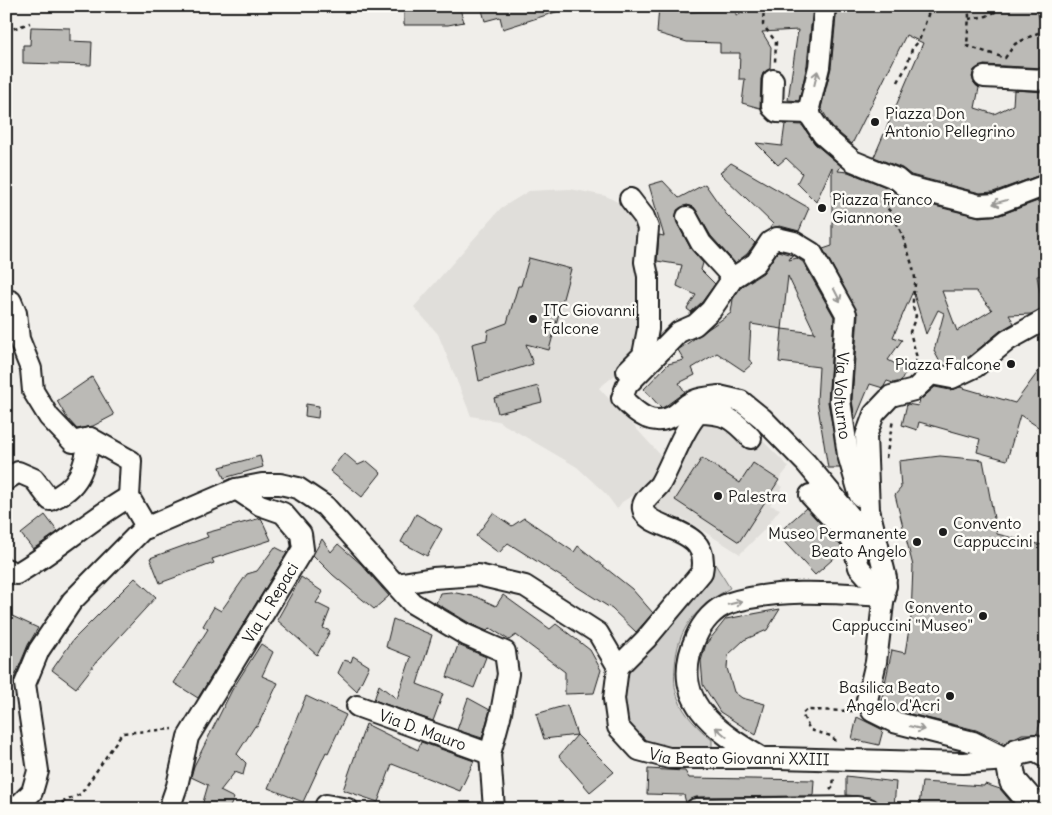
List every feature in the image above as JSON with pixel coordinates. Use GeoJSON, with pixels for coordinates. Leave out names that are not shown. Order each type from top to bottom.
{"type":"FeatureCollection","features":[{"type":"Feature","properties":{"kind":"main road"},"geometry":{"type":"LineString","coordinates":[[1037,809],[1013,781],[1009,760],[1017,752],[1035,748],[1046,754]]}},
{"type":"Feature","properties":{"kind":"street"},"geometry":{"type":"LineString","coordinates":[[825,6],[821,53],[809,108],[823,135],[853,161],[900,181],[905,186],[979,205],[996,204],[1046,185]]}},
{"type":"Feature","properties":{"kind":"street"},"geometry":{"type":"LineString","coordinates":[[984,77],[1046,80]]}},
{"type":"Feature","properties":{"kind":"street"},"geometry":{"type":"LineString","coordinates":[[773,80],[772,107],[777,112],[810,113]]}},
{"type":"Feature","properties":{"kind":"street"},"geometry":{"type":"LineString","coordinates":[[615,386],[643,355],[648,329],[648,276],[646,262],[648,228],[644,217],[630,199]]}},
{"type":"Feature","properties":{"kind":"street"},"geometry":{"type":"LineString","coordinates":[[687,217],[701,243],[733,278],[711,310],[695,325],[679,332],[627,385],[622,398],[647,418],[662,421],[676,414],[689,403],[704,398],[719,396],[741,402],[762,418],[806,463],[876,547]]}},
{"type":"Feature","properties":{"kind":"street","name":"Via Volturno"},"geometry":{"type":"LineString","coordinates":[[733,278],[756,263],[770,242],[777,238],[794,242],[812,252],[846,314],[840,400],[848,455],[857,489],[869,510]]}},
{"type":"Feature","properties":{"kind":"street"},"geometry":{"type":"LineString","coordinates":[[11,301],[16,313],[19,338],[31,369],[33,391],[49,417],[73,442],[90,438],[131,461],[129,497],[147,528]]}},
{"type":"Feature","properties":{"kind":"street"},"geometry":{"type":"LineString","coordinates":[[1009,760],[973,742],[894,722],[872,710],[867,700],[876,662],[886,578],[876,547],[869,510],[866,436],[874,414],[891,396],[914,390],[931,374],[952,378],[975,367],[1008,340],[1046,319]]}},
{"type":"Feature","properties":{"kind":"street"},"geometry":{"type":"LineString","coordinates":[[396,584],[433,578],[478,575],[525,586],[598,633],[618,667],[646,639],[702,572],[705,559],[698,545],[684,534],[648,517],[643,510],[644,503],[659,486],[698,413],[719,396]]}},
{"type":"Feature","properties":{"kind":"street"},"geometry":{"type":"LineString","coordinates":[[698,413],[718,413],[733,419],[751,438]]}},
{"type":"Feature","properties":{"kind":"street"},"geometry":{"type":"LineString","coordinates":[[6,480],[18,472],[34,479],[50,500],[66,494],[84,468],[90,438]]}},
{"type":"Feature","properties":{"kind":"street"},"geometry":{"type":"LineString","coordinates":[[15,809],[32,792],[38,771],[25,684],[38,650],[72,601],[147,528],[236,489],[262,484],[280,484],[298,488],[325,506],[412,603],[466,635],[505,652],[508,674],[501,713],[490,754],[494,809]]}},
{"type":"Feature","properties":{"kind":"street","name":"Via L. Repaci"},"geometry":{"type":"LineString","coordinates":[[169,809],[177,786],[188,737],[303,549],[301,534],[283,513],[260,505],[236,489]]}},
{"type":"Feature","properties":{"kind":"street"},"geometry":{"type":"LineString","coordinates":[[810,495],[852,540],[860,567],[867,576],[885,591]]}},
{"type":"Feature","properties":{"kind":"street"},"geometry":{"type":"LineString","coordinates":[[6,569],[16,574],[39,561],[98,515],[129,497]]}},
{"type":"Feature","properties":{"kind":"street"},"geometry":{"type":"LineString","coordinates":[[762,758],[726,737],[702,715],[690,688],[688,656],[703,622],[728,604],[775,595],[885,591]]}},
{"type":"Feature","properties":{"kind":"street","name":"Via Beato Giovanni XXIII"},"geometry":{"type":"LineString","coordinates":[[618,667],[614,699],[618,727],[639,750],[669,758],[762,758],[963,763],[1009,760]]}},
{"type":"Feature","properties":{"kind":"street","name":"Via D. Mauro"},"geometry":{"type":"LineString","coordinates":[[356,706],[490,754]]}},
{"type":"Feature","properties":{"kind":"street"},"geometry":{"type":"LineString","coordinates":[[326,805],[348,809]]}},
{"type":"Feature","properties":{"kind":"street"},"geometry":{"type":"LineString","coordinates":[[696,809],[869,809]]}},
{"type":"Feature","properties":{"kind":"path"},"geometry":{"type":"LineString","coordinates":[[764,6],[762,25],[776,42],[773,80]]}},
{"type":"Feature","properties":{"kind":"path"},"geometry":{"type":"LineString","coordinates":[[898,82],[907,65],[912,49],[919,41],[931,6]]}},
{"type":"Feature","properties":{"kind":"path"},"geometry":{"type":"LineString","coordinates":[[966,6],[969,19],[967,46],[1005,58],[1015,44],[1046,29]]}},
{"type":"Feature","properties":{"kind":"path"},"geometry":{"type":"LineString","coordinates":[[969,19],[986,16],[1007,6]]}},
{"type":"Feature","properties":{"kind":"path"},"geometry":{"type":"LineString","coordinates":[[6,31],[30,23]]}},
{"type":"Feature","properties":{"kind":"path"},"geometry":{"type":"LineString","coordinates":[[886,458],[889,435],[904,392],[903,386],[917,358],[910,332],[916,316],[912,306],[915,278],[910,263],[911,256],[902,240],[892,212],[887,208],[888,192],[900,181]]}},
{"type":"Feature","properties":{"kind":"path"},"geometry":{"type":"LineString","coordinates":[[47,809],[81,794],[122,734],[173,729],[188,737]]}},
{"type":"Feature","properties":{"kind":"shaded area"},"geometry":{"type":"Polygon","coordinates":[[[570,189],[606,196],[627,207],[641,226],[637,308],[640,323],[637,350],[620,371],[599,388],[666,461],[650,485],[622,502],[617,509],[606,494],[577,467],[498,421],[471,416],[438,334],[414,307],[501,208],[529,191],[570,189]]]}},
{"type":"Feature","properties":{"kind":"shaded area","name":"Palestra"},"geometry":{"type":"Polygon","coordinates":[[[716,422],[756,434],[789,467],[776,483],[783,487],[770,505],[780,509],[763,531],[740,554],[684,519],[653,512],[653,507],[703,426],[716,422]]]}},
{"type":"Feature","properties":{"kind":"shaded area"},"geometry":{"type":"Polygon","coordinates":[[[705,559],[715,564],[730,588],[718,595],[699,611],[685,629],[677,653],[674,679],[677,694],[684,710],[712,740],[712,758],[669,758],[618,727],[618,667],[705,559]]]}},
{"type":"Feature","properties":{"kind":"building"},"geometry":{"type":"Polygon","coordinates":[[[404,6],[459,6],[464,22],[448,25],[404,25],[404,6]]]}},
{"type":"Feature","properties":{"kind":"building"},"geometry":{"type":"Polygon","coordinates":[[[481,6],[565,6],[565,9],[503,29],[500,17],[485,21],[481,6]]]}},
{"type":"Feature","properties":{"kind":"building"},"geometry":{"type":"Polygon","coordinates":[[[659,6],[686,12],[736,10],[736,16],[757,6],[813,6],[807,65],[799,101],[788,100],[798,30],[762,32],[771,47],[770,69],[763,73],[761,79],[760,108],[742,103],[745,79],[739,79],[740,53],[720,53],[720,43],[687,42],[657,33],[659,6]]]}},
{"type":"Feature","properties":{"kind":"building"},"geometry":{"type":"Polygon","coordinates":[[[837,6],[1036,6],[1046,43],[1043,68],[984,65],[974,70],[972,77],[974,83],[979,88],[975,108],[994,114],[1013,105],[1014,90],[1044,92],[1046,173],[993,192],[980,193],[911,175],[902,168],[874,157],[923,43],[906,35],[852,144],[832,127],[821,108],[831,68],[837,6]]]}},
{"type":"Feature","properties":{"kind":"building"},"geometry":{"type":"Polygon","coordinates":[[[31,27],[70,28],[70,41],[92,42],[91,65],[23,63],[23,45],[30,45],[31,27]]]}},
{"type":"Feature","properties":{"kind":"building"},"geometry":{"type":"Polygon","coordinates":[[[785,124],[802,125],[815,144],[841,166],[838,171],[848,172],[891,189],[902,198],[979,217],[1000,215],[1046,198],[1046,275],[1037,276],[1043,308],[1031,314],[1009,315],[1014,323],[1000,331],[969,357],[950,366],[941,364],[934,351],[944,313],[938,310],[926,334],[913,291],[893,337],[902,340],[888,360],[907,370],[901,381],[893,383],[887,381],[883,388],[870,384],[855,420],[852,400],[858,314],[823,249],[832,246],[832,222],[834,219],[832,218],[832,167],[816,202],[797,183],[802,173],[786,158],[778,165],[756,143],[782,146],[785,124]],[[942,291],[957,331],[992,310],[976,291],[942,291]]]}},
{"type":"Feature","properties":{"kind":"building"},"geometry":{"type":"Polygon","coordinates":[[[731,163],[809,208],[799,231],[780,226],[770,228],[773,224],[720,173],[731,163]]]}},
{"type":"Feature","properties":{"kind":"building"},"geometry":{"type":"Polygon","coordinates":[[[663,181],[679,198],[705,184],[726,214],[755,243],[747,254],[735,263],[711,236],[694,207],[687,205],[677,210],[677,223],[691,249],[703,263],[701,270],[715,284],[702,302],[691,312],[687,309],[696,295],[677,286],[682,265],[657,261],[659,235],[664,236],[649,185],[663,181]]]}},
{"type":"Feature","properties":{"kind":"building"},"geometry":{"type":"Polygon","coordinates":[[[778,251],[792,255],[789,260],[797,258],[803,262],[834,317],[828,402],[840,468],[828,468],[817,401],[819,367],[779,362],[782,329],[751,324],[749,360],[753,363],[744,371],[717,353],[692,368],[695,375],[679,383],[685,392],[664,407],[661,408],[644,389],[668,364],[684,360],[678,350],[731,313],[733,299],[741,287],[763,273],[778,251]],[[788,276],[782,329],[815,333],[788,276]]]}},
{"type":"Feature","properties":{"kind":"building","name":"ITC Giovanni Falcone"},"geometry":{"type":"Polygon","coordinates":[[[529,258],[571,269],[549,350],[526,344],[533,364],[479,381],[472,344],[487,340],[488,330],[507,323],[529,258]]]}},
{"type":"Feature","properties":{"kind":"building"},"geometry":{"type":"Polygon","coordinates":[[[1046,361],[1046,432],[1020,415],[1007,460],[977,452],[980,439],[919,422],[917,430],[902,425],[907,404],[918,406],[920,400],[935,387],[950,390],[960,387],[1015,403],[1046,361]]]}},
{"type":"Feature","properties":{"kind":"building"},"geometry":{"type":"Polygon","coordinates":[[[92,377],[114,415],[93,426],[77,429],[67,418],[57,401],[92,377]]]}},
{"type":"Feature","properties":{"kind":"building"},"geometry":{"type":"Polygon","coordinates":[[[538,386],[542,402],[498,413],[494,398],[538,386]]]}},
{"type":"Feature","properties":{"kind":"building"},"geometry":{"type":"Polygon","coordinates":[[[306,404],[319,406],[318,418],[305,416],[306,404]]]}},
{"type":"Feature","properties":{"kind":"building"},"geometry":{"type":"Polygon","coordinates":[[[344,453],[358,465],[367,461],[381,473],[362,497],[330,471],[344,453]]]}},
{"type":"Feature","properties":{"kind":"building"},"geometry":{"type":"Polygon","coordinates":[[[260,456],[263,467],[224,478],[220,467],[260,456]]]}},
{"type":"Feature","properties":{"kind":"building"},"geometry":{"type":"Polygon","coordinates":[[[940,456],[983,460],[997,534],[1046,546],[1046,703],[1037,734],[1022,734],[1005,743],[976,730],[898,711],[881,702],[892,650],[905,653],[911,617],[913,566],[895,495],[901,488],[899,461],[940,456]]]}},
{"type":"Feature","properties":{"kind":"building"},"geometry":{"type":"Polygon","coordinates":[[[702,458],[740,483],[753,463],[779,480],[739,542],[675,500],[702,458]]]}},
{"type":"Feature","properties":{"kind":"building"},"geometry":{"type":"Polygon","coordinates":[[[806,508],[841,546],[842,551],[815,575],[777,534],[806,508]]]}},
{"type":"Feature","properties":{"kind":"building"},"geometry":{"type":"Polygon","coordinates":[[[493,513],[512,526],[524,518],[574,552],[578,546],[632,589],[653,613],[636,632],[612,609],[508,543],[499,553],[476,536],[493,513]]]}},
{"type":"Feature","properties":{"kind":"building"},"geometry":{"type":"Polygon","coordinates":[[[416,514],[442,529],[427,556],[401,542],[416,514]]]}},
{"type":"Feature","properties":{"kind":"building"},"geometry":{"type":"Polygon","coordinates":[[[45,515],[58,532],[33,549],[21,534],[45,515]]]}},
{"type":"Feature","properties":{"kind":"building"},"geometry":{"type":"Polygon","coordinates":[[[261,518],[271,540],[212,559],[214,563],[160,583],[150,558],[208,537],[206,533],[261,518]]]}},
{"type":"Feature","properties":{"kind":"building"},"geometry":{"type":"Polygon","coordinates":[[[322,539],[331,552],[338,544],[361,564],[389,596],[374,609],[333,575],[313,555],[322,539]]]}},
{"type":"Feature","properties":{"kind":"building"},"geometry":{"type":"Polygon","coordinates":[[[275,547],[287,553],[198,698],[174,683],[208,629],[203,626],[214,607],[221,611],[247,574],[257,571],[275,547]]]}},
{"type":"Feature","properties":{"kind":"building"},"geometry":{"type":"Polygon","coordinates":[[[301,577],[323,592],[316,603],[330,610],[323,628],[330,631],[317,655],[277,620],[301,577]]]}},
{"type":"Feature","properties":{"kind":"building"},"geometry":{"type":"Polygon","coordinates":[[[135,578],[156,597],[98,660],[76,688],[52,670],[73,640],[135,578]]]}},
{"type":"Feature","properties":{"kind":"building"},"geometry":{"type":"Polygon","coordinates":[[[451,592],[477,597],[496,606],[503,595],[550,629],[556,624],[590,650],[601,670],[594,693],[565,694],[565,672],[516,635],[509,640],[490,628],[487,631],[471,624],[436,603],[440,593],[451,592]]]}},
{"type":"Feature","properties":{"kind":"building"},"geometry":{"type":"Polygon","coordinates":[[[780,609],[767,630],[744,640],[728,655],[727,668],[734,692],[742,698],[765,704],[756,735],[720,712],[703,685],[701,661],[706,644],[726,619],[780,609]]]}},
{"type":"Feature","properties":{"kind":"building"},"geometry":{"type":"Polygon","coordinates":[[[10,615],[38,628],[28,645],[6,698],[6,623],[10,615]]]}},
{"type":"Feature","properties":{"kind":"building"},"geometry":{"type":"Polygon","coordinates":[[[393,619],[432,635],[417,684],[443,694],[433,721],[374,700],[379,685],[397,699],[411,657],[386,647],[393,619]]]}},
{"type":"Feature","properties":{"kind":"building"},"geometry":{"type":"Polygon","coordinates":[[[261,644],[273,652],[262,676],[278,683],[257,727],[255,726],[237,754],[246,763],[243,775],[235,772],[220,791],[234,798],[229,809],[201,809],[208,785],[191,777],[194,766],[232,690],[261,644]]]}},
{"type":"Feature","properties":{"kind":"building"},"geometry":{"type":"Polygon","coordinates":[[[458,645],[486,657],[474,688],[447,677],[458,645]]]}},
{"type":"Feature","properties":{"kind":"building"},"geometry":{"type":"Polygon","coordinates":[[[353,656],[369,666],[357,691],[338,673],[344,660],[351,662],[353,656]]]}},
{"type":"Feature","properties":{"kind":"building"},"geometry":{"type":"Polygon","coordinates":[[[306,696],[346,715],[328,753],[326,752],[303,802],[268,788],[306,696]]]}},
{"type":"Feature","properties":{"kind":"building"},"geometry":{"type":"Polygon","coordinates":[[[468,698],[490,710],[482,738],[457,730],[468,698]]]}},
{"type":"Feature","properties":{"kind":"building"},"geometry":{"type":"Polygon","coordinates":[[[567,705],[577,735],[544,739],[536,714],[567,705]]]}},
{"type":"Feature","properties":{"kind":"building"},"geometry":{"type":"Polygon","coordinates":[[[857,717],[883,730],[879,745],[852,739],[857,717]]]}},
{"type":"Feature","properties":{"kind":"building"},"geometry":{"type":"Polygon","coordinates":[[[366,724],[418,750],[421,742],[474,761],[460,791],[392,764],[378,802],[343,790],[366,724]]]}},
{"type":"Feature","properties":{"kind":"building"},"geometry":{"type":"Polygon","coordinates":[[[577,735],[614,772],[590,792],[559,756],[577,735]]]}},
{"type":"Feature","properties":{"kind":"building"},"geometry":{"type":"Polygon","coordinates":[[[648,769],[685,771],[689,778],[814,780],[813,796],[696,797],[686,803],[684,795],[647,794],[648,769]]]}},
{"type":"Feature","properties":{"kind":"building"},"geometry":{"type":"Polygon","coordinates":[[[846,776],[896,782],[894,807],[880,805],[871,797],[846,795],[846,776]]]}},
{"type":"Feature","properties":{"kind":"building"},"geometry":{"type":"Polygon","coordinates":[[[922,782],[984,786],[985,784],[1000,789],[1017,809],[935,809],[919,806],[922,782]]]}},
{"type":"Feature","properties":{"kind":"place","name":"Piazza Don Antonio Pellegrino"},"geometry":{"type":"Point","coordinates":[875,122]}},
{"type":"Feature","properties":{"kind":"place","name":"Piazza Franco Giannone"},"geometry":{"type":"Point","coordinates":[822,208]}},
{"type":"Feature","properties":{"kind":"place","name":"ITC Giovanni Falcone"},"geometry":{"type":"Point","coordinates":[533,319]}},
{"type":"Feature","properties":{"kind":"place","name":"Piazza Falcone"},"geometry":{"type":"Point","coordinates":[1011,364]}},
{"type":"Feature","properties":{"kind":"place","name":"Palestra"},"geometry":{"type":"Point","coordinates":[718,496]}},
{"type":"Feature","properties":{"kind":"place","name":"Convento Cappuccini"},"geometry":{"type":"Point","coordinates":[943,532]}},
{"type":"Feature","properties":{"kind":"place","name":"Museo Permanente Beato Angelo"},"geometry":{"type":"Point","coordinates":[917,542]}},
{"type":"Feature","properties":{"kind":"place","name":"Convento Cappuccini \"Museo\""},"geometry":{"type":"Point","coordinates":[983,616]}},
{"type":"Feature","properties":{"kind":"place","name":"Basilica Beato Angelo d'Acri"},"geometry":{"type":"Point","coordinates":[950,696]}}]}
